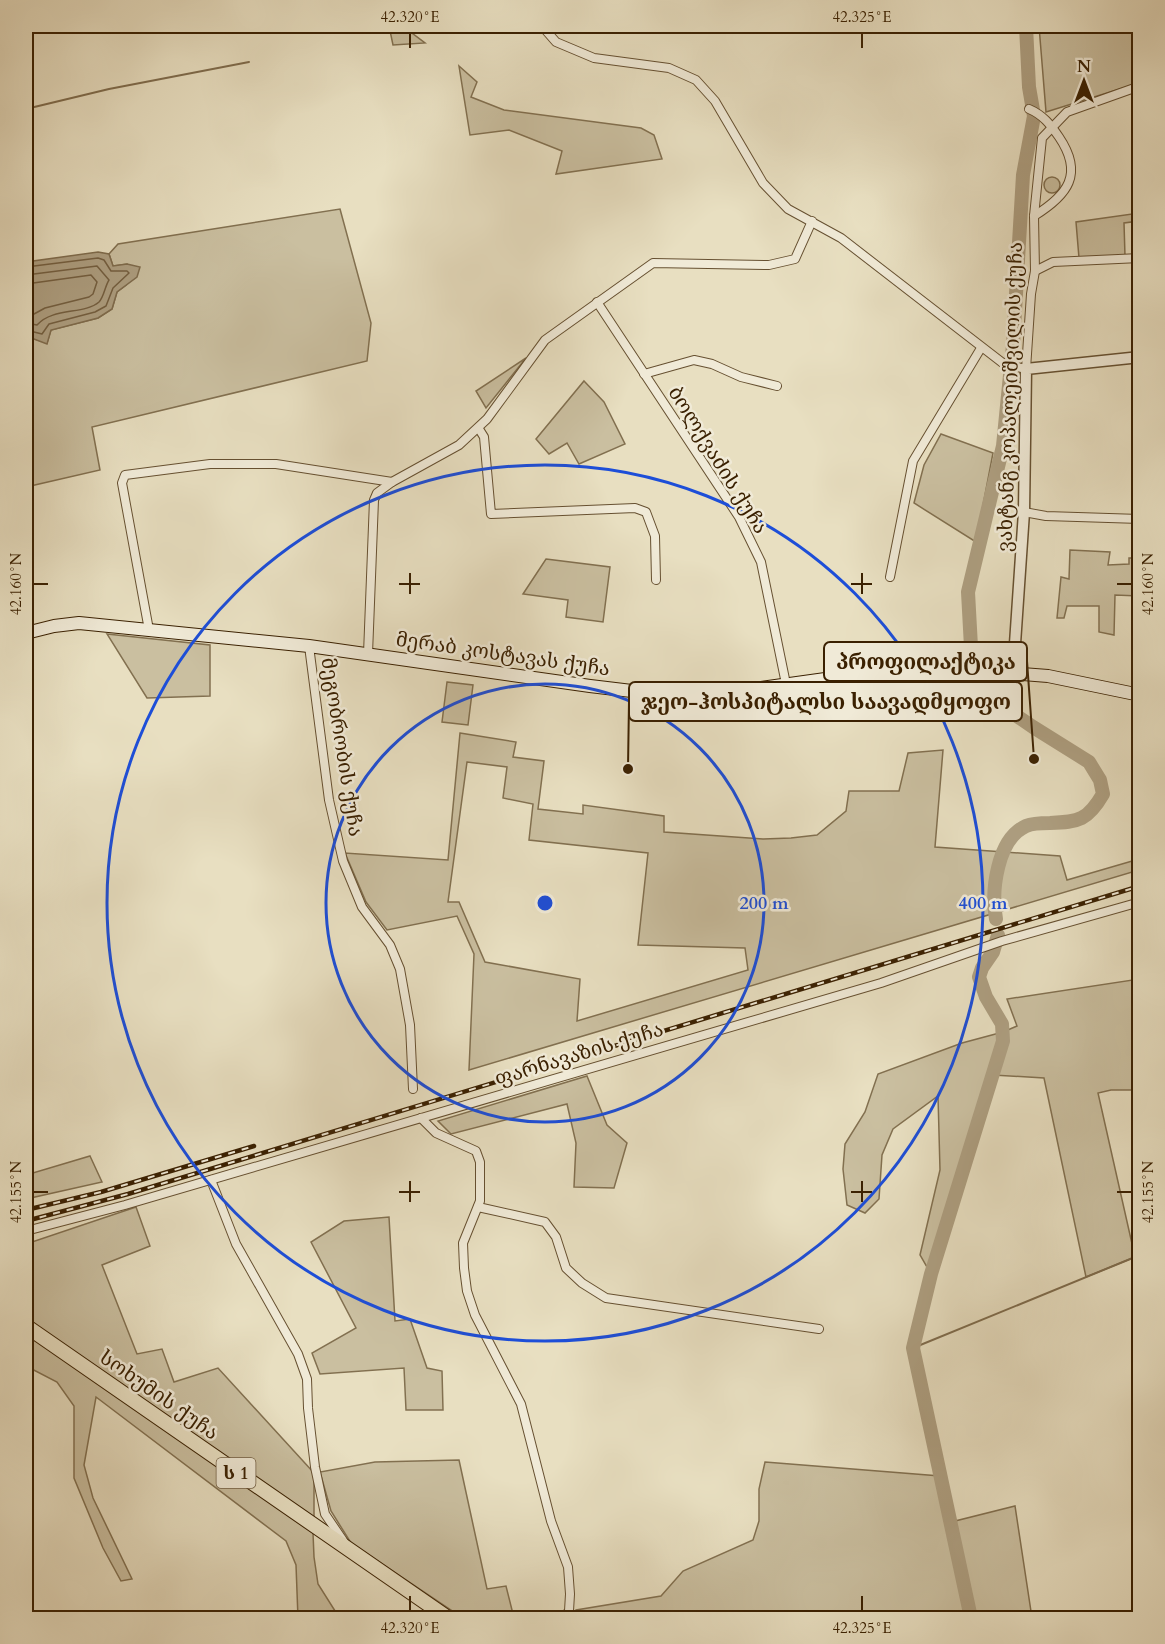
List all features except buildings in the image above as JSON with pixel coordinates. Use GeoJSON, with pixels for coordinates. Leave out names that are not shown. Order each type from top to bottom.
{"type":"FeatureCollection","features":[{"type":"Feature","properties":{"kind":"highway","name":"სოხუმის ქუჩა"},"geometry":{"type":"LineString","coordinates":[[26,1326],[448,1618]]}},
{"type":"Feature","properties":{"kind":"main road","name":"მერაბ კოსტავას ქუჩა"},"geometry":{"type":"LineString","coordinates":[[26,633],[79,623],[309,646],[690,698],[854,675],[982,671],[1062,679],[1140,695]]}},
{"type":"Feature","properties":{"kind":"street"},"geometry":{"type":"LineString","coordinates":[[542,26],[556,42],[594,58],[669,68],[696,80],[715,101],[763,183],[788,209],[841,238],[981,348],[1008,365],[1026,369],[1140,357]]}},
{"type":"Feature","properties":{"kind":"street"},"geometry":{"type":"LineString","coordinates":[[1051,126],[1066,112],[1140,86]]}},
{"type":"Feature","properties":{"kind":"street"},"geometry":{"type":"LineString","coordinates":[[1033,110],[1044,116],[1067,150],[1071,173],[1064,192],[1056,202],[1034,216]]}},
{"type":"Feature","properties":{"kind":"street","name":"ვახტანგ კოპალეიშვილის ქუჩა"},"geometry":{"type":"LineString","coordinates":[[1012,673],[1024,513],[1026,369],[1031,294],[1035,271],[1034,216],[1042,138],[1051,126]]}},
{"type":"Feature","properties":{"kind":"street"},"geometry":{"type":"LineString","coordinates":[[368,654],[374,500],[377,493],[392,482],[459,445],[479,429],[544,340],[653,263],[769,265],[795,259],[812,221]]}},
{"type":"Feature","properties":{"kind":"street"},"geometry":{"type":"LineString","coordinates":[[1035,271],[1053,262],[1140,258]]}},
{"type":"Feature","properties":{"kind":"street","name":"ბოლქვაძის ქუჩა"},"geometry":{"type":"LineString","coordinates":[[597,302],[740,517],[761,562],[786,684]]}},
{"type":"Feature","properties":{"kind":"street"},"geometry":{"type":"LineString","coordinates":[[890,577],[913,461],[981,348]]}},
{"type":"Feature","properties":{"kind":"street"},"geometry":{"type":"LineString","coordinates":[[644,374],[694,360],[712,364],[741,377],[777,386]]}},
{"type":"Feature","properties":{"kind":"street"},"geometry":{"type":"LineString","coordinates":[[479,429],[484,437],[491,514],[635,508],[646,512],[655,536],[656,580]]}},
{"type":"Feature","properties":{"kind":"street"},"geometry":{"type":"LineString","coordinates":[[149,630],[122,483],[125,475],[210,464],[276,464],[392,482]]}},
{"type":"Feature","properties":{"kind":"street"},"geometry":{"type":"LineString","coordinates":[[1024,513],[1046,516],[1140,519]]}},
{"type":"Feature","properties":{"kind":"street","name":"მეგობრობის ქუჩა"},"geometry":{"type":"LineString","coordinates":[[309,646],[329,800],[341,850],[362,907],[390,945],[400,969],[410,1025],[413,1089]]}},
{"type":"Feature","properties":{"kind":"street","name":"ფარნავაზის ქუჩა"},"geometry":{"type":"LineString","coordinates":[[26,1231],[125,1205],[881,983],[1002,941],[1140,902]]}},
{"type":"Feature","properties":{"kind":"street"},"geometry":{"type":"LineString","coordinates":[[421,1118],[436,1133],[476,1151],[480,1162],[480,1201],[464,1243],[467,1291],[475,1315],[521,1404],[551,1521],[568,1567],[569,1611],[563,1618]]}},
{"type":"Feature","properties":{"kind":"street"},"geometry":{"type":"LineString","coordinates":[[211,1180],[236,1244],[298,1354],[307,1379],[315,1467],[325,1514],[350,1552]]}},
{"type":"Feature","properties":{"kind":"street"},"geometry":{"type":"LineString","coordinates":[[478,1207],[545,1222],[556,1237],[566,1268],[582,1283],[606,1298],[819,1329]]}},
{"type":"Feature","properties":{"kind":"shaded area"},"geometry":{"type":"Polygon","coordinates":[[[389,26],[410,26],[408,30],[425,43],[393,45],[389,26]]]}},
{"type":"Feature","properties":{"kind":"shaded area"},"geometry":{"type":"Polygon","coordinates":[[[1039,26],[1139,26],[1139,83],[1046,112],[1039,26]]]}},
{"type":"Feature","properties":{"kind":"shaded area"},"geometry":{"type":"Polygon","coordinates":[[[459,66],[477,82],[471,97],[504,110],[641,128],[654,135],[662,159],[556,174],[562,151],[509,130],[470,135],[459,66]]]}},
{"type":"Feature","properties":{"kind":"shaded area"},"geometry":{"type":"Polygon","coordinates":[[[1049,177],[1055,177],[1060,185],[1058,191],[1049,193],[1044,188],[1044,182],[1049,177]]]}},
{"type":"Feature","properties":{"kind":"shaded area"},"geometry":{"type":"Polygon","coordinates":[[[340,209],[371,323],[367,361],[92,427],[100,470],[26,487],[26,336],[47,343],[51,330],[98,318],[112,309],[117,292],[126,285],[127,264],[113,266],[109,254],[118,244],[340,209]]]}},
{"type":"Feature","properties":{"kind":"shaded area"},"geometry":{"type":"Polygon","coordinates":[[[1139,213],[1139,221],[1124,223],[1125,256],[1079,258],[1076,222],[1139,213]]]}},
{"type":"Feature","properties":{"kind":"shaded area"},"geometry":{"type":"Polygon","coordinates":[[[526,358],[486,408],[476,391],[526,358]]]}},
{"type":"Feature","properties":{"kind":"shaded area"},"geometry":{"type":"Polygon","coordinates":[[[584,381],[604,402],[625,444],[579,464],[567,443],[549,454],[536,439],[584,381]]]}},
{"type":"Feature","properties":{"kind":"shaded area"},"geometry":{"type":"Polygon","coordinates":[[[941,434],[993,453],[976,542],[914,503],[924,465],[941,434]]]}},
{"type":"Feature","properties":{"kind":"shaded area"},"geometry":{"type":"Polygon","coordinates":[[[1070,550],[1110,552],[1108,565],[1129,564],[1129,558],[1139,558],[1139,596],[1115,595],[1114,635],[1099,632],[1099,606],[1067,606],[1064,618],[1057,618],[1061,577],[1069,579],[1070,550]]]}},
{"type":"Feature","properties":{"kind":"shaded area"},"geometry":{"type":"Polygon","coordinates":[[[546,559],[610,567],[603,622],[566,617],[568,600],[523,594],[546,559]]]}},
{"type":"Feature","properties":{"kind":"shaded area"},"geometry":{"type":"Polygon","coordinates":[[[107,634],[210,645],[210,696],[147,698],[107,634]]]}},
{"type":"Feature","properties":{"kind":"shaded area"},"geometry":{"type":"Polygon","coordinates":[[[447,682],[473,685],[468,725],[442,722],[447,682]]]}},
{"type":"Feature","properties":{"kind":"shaded area"},"geometry":{"type":"Polygon","coordinates":[[[460,733],[516,742],[513,757],[544,761],[538,809],[583,814],[583,805],[664,816],[664,832],[763,839],[817,835],[846,811],[849,791],[899,791],[908,753],[943,750],[935,847],[1060,856],[1067,880],[1139,859],[1139,870],[469,1070],[474,954],[457,916],[387,930],[366,902],[345,853],[448,860],[460,733]],[[467,762],[448,902],[459,902],[485,962],[580,979],[577,1021],[748,970],[745,948],[638,945],[648,853],[529,840],[533,804],[503,798],[507,767],[467,762]]]}},
{"type":"Feature","properties":{"kind":"shaded area"},"geometry":{"type":"Polygon","coordinates":[[[1139,979],[1139,1090],[1111,1090],[1098,1093],[1135,1257],[1086,1277],[1044,1078],[993,1075],[931,1274],[920,1255],[940,1170],[938,1096],[893,1129],[882,1155],[879,1199],[865,1213],[847,1205],[843,1169],[845,1144],[865,1112],[878,1074],[962,1043],[1017,1026],[1007,999],[1139,979]]]}},
{"type":"Feature","properties":{"kind":"shaded area"},"geometry":{"type":"Polygon","coordinates":[[[587,1076],[607,1125],[627,1143],[614,1188],[574,1187],[576,1143],[567,1104],[451,1134],[438,1121],[587,1076]]]}},
{"type":"Feature","properties":{"kind":"shaded area"},"geometry":{"type":"Polygon","coordinates":[[[90,1156],[102,1182],[26,1199],[26,1175],[90,1156]]]}},
{"type":"Feature","properties":{"kind":"shaded area"},"geometry":{"type":"Polygon","coordinates":[[[136,1207],[150,1246],[102,1265],[137,1354],[162,1349],[174,1382],[218,1368],[314,1473],[314,1518],[26,1318],[26,1244],[136,1207]]]}},
{"type":"Feature","properties":{"kind":"shaded area"},"geometry":{"type":"Polygon","coordinates":[[[389,1217],[395,1321],[410,1319],[427,1368],[442,1371],[443,1410],[406,1410],[404,1368],[320,1374],[312,1353],[356,1328],[311,1242],[344,1221],[389,1217]]]}},
{"type":"Feature","properties":{"kind":"shaded area"},"geometry":{"type":"Polygon","coordinates":[[[26,1334],[313,1533],[318,1584],[337,1614],[318,1614],[317,1618],[298,1618],[296,1565],[286,1541],[96,1397],[84,1465],[93,1498],[132,1579],[121,1581],[103,1548],[74,1478],[74,1406],[57,1382],[26,1366],[26,1334]]]}},
{"type":"Feature","properties":{"kind":"shaded area"},"geometry":{"type":"Polygon","coordinates":[[[459,1460],[487,1589],[506,1586],[514,1618],[463,1618],[351,1543],[331,1511],[320,1472],[375,1462],[459,1460]]]}},
{"type":"Feature","properties":{"kind":"shaded area"},"geometry":{"type":"Polygon","coordinates":[[[765,1462],[940,1476],[951,1522],[1015,1506],[1032,1618],[569,1618],[576,1610],[661,1596],[683,1571],[753,1540],[759,1521],[759,1489],[765,1462]]]}},
{"type":"Feature","properties":{"kind":"water"},"geometry":{"type":"Polygon","coordinates":[[[98,252],[109,254],[113,266],[127,264],[140,267],[137,277],[117,292],[112,309],[98,318],[51,330],[47,344],[26,336],[26,262],[98,252]]]}},
{"type":"Feature","properties":{"kind":"waterway"},"geometry":{"type":"LineString","coordinates":[[977,659],[971,647],[968,592],[1003,446],[1013,345],[1023,175],[1034,116],[1029,87],[1026,26]]}},
{"type":"Feature","properties":{"kind":"waterway"},"geometry":{"type":"LineString","coordinates":[[26,109],[109,89],[249,62]]}},
{"type":"Feature","properties":{"kind":"waterway"},"geometry":{"type":"LineString","coordinates":[[976,688],[1089,762],[1100,780],[1103,794],[1098,803],[1082,818],[1068,822],[1032,824],[1016,833],[1008,842],[998,867],[994,894],[996,919]]}},
{"type":"Feature","properties":{"kind":"waterway"},"geometry":{"type":"LineString","coordinates":[[971,1618],[913,1348],[931,1274],[1003,1041],[1002,1024],[986,997],[979,977],[993,952],[998,935]]}},
{"type":"Feature","properties":{"kind":"waterway"},"geometry":{"type":"LineString","coordinates":[[913,1348],[1140,1255]]}},
{"type":"Feature","properties":{"kind":"railway"},"geometry":{"type":"LineString","coordinates":[[26,1221],[128,1194],[1140,886]]}},
{"type":"Feature","properties":{"kind":"railway"},"geometry":{"type":"LineString","coordinates":[[26,1210],[101,1192],[254,1146]]}},
{"type":"Feature","properties":{"kind":"place","name":"პროფილაქტიკა"},"geometry":{"type":"Point","coordinates":[1034,759]}},
{"type":"Feature","properties":{"kind":"place","name":"ჯეო-ჰოსპიტალსი საავადმყოფო"},"geometry":{"type":"Point","coordinates":[628,769]}}]}
